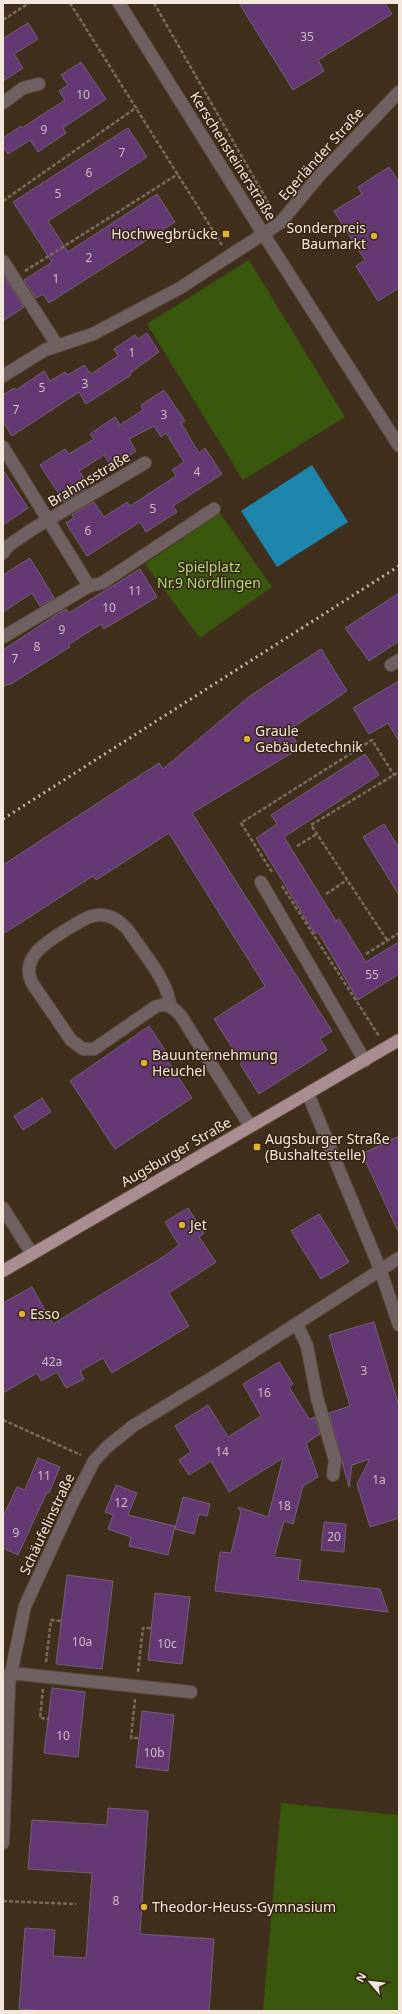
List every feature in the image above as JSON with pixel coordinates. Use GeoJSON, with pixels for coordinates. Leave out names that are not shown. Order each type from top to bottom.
{"type":"FeatureCollection","features":[{"type":"Feature","properties":{"kind":"main road","name":"Augsburger Straße"},"geometry":{"type":"LineString","coordinates":[[3,1271],[399,1040]]}},
{"type":"Feature","properties":{"kind":"street","name":"Kerschensteinerstraße"},"geometry":{"type":"LineString","coordinates":[[119,3],[399,446]]}},
{"type":"Feature","properties":{"kind":"street"},"geometry":{"type":"LineString","coordinates":[[3,103],[23,88],[40,84]]}},
{"type":"Feature","properties":{"kind":"street","name":"Egerländer Straße"},"geometry":{"type":"LineString","coordinates":[[3,376],[57,345],[93,334],[180,288],[280,224],[319,176],[399,92]]}},
{"type":"Feature","properties":{"kind":"street"},"geometry":{"type":"LineString","coordinates":[[4,265],[57,345]]}},
{"type":"Feature","properties":{"kind":"street","name":"Brahmsstraße"},"geometry":{"type":"LineString","coordinates":[[3,447],[89,586]]}},
{"type":"Feature","properties":{"kind":"street","name":"Brahmsstraße"},"geometry":{"type":"LineString","coordinates":[[3,553],[8,546],[34,535],[49,520],[146,463]]}},
{"type":"Feature","properties":{"kind":"street"},"geometry":{"type":"LineString","coordinates":[[3,637],[89,586],[102,584],[214,509]]}},
{"type":"Feature","properties":{"kind":"street"},"geometry":{"type":"LineString","coordinates":[[261,882],[365,1061]]}},
{"type":"Feature","properties":{"kind":"street"},"geometry":{"type":"LineString","coordinates":[[170,1006],[170,1000],[164,985],[128,930],[122,922],[106,915],[90,916],[55,936],[36,952],[30,965],[29,976],[32,982],[71,1040],[83,1049],[94,1049],[155,1007],[166,1005],[170,1006],[181,1016],[250,1126]]}},
{"type":"Feature","properties":{"kind":"street"},"geometry":{"type":"LineString","coordinates":[[308,1094],[380,1269],[399,1325]]}},
{"type":"Feature","properties":{"kind":"street"},"geometry":{"type":"LineString","coordinates":[[3,1208],[32,1254]]}},
{"type":"Feature","properties":{"kind":"street","name":"Schäufelinstraße"},"geometry":{"type":"LineString","coordinates":[[3,1843],[5,1751],[10,1673],[25,1606],[70,1508],[94,1461],[107,1447],[133,1426],[297,1324],[399,1258]]}},
{"type":"Feature","properties":{"kind":"street"},"geometry":{"type":"LineString","coordinates":[[297,1324],[307,1346],[317,1398],[335,1460],[333,1475]]}},
{"type":"Feature","properties":{"kind":"street"},"geometry":{"type":"LineString","coordinates":[[10,1673],[191,1692]]}},
{"type":"Feature","properties":{"kind":"path"},"geometry":{"type":"LineString","coordinates":[[3,20],[29,3]]}},
{"type":"Feature","properties":{"kind":"path"},"geometry":{"type":"LineString","coordinates":[[70,3],[137,107],[230,257]]}},
{"type":"Feature","properties":{"kind":"path"},"geometry":{"type":"LineString","coordinates":[[154,3],[280,224]]}},
{"type":"Feature","properties":{"kind":"path"},"geometry":{"type":"LineString","coordinates":[[3,201],[137,107]]}},
{"type":"Feature","properties":{"kind":"path"},"geometry":{"type":"LineString","coordinates":[[14,278],[178,174]]}},
{"type":"Feature","properties":{"kind":"path"},"geometry":{"type":"LineString","coordinates":[[275,876],[241,823],[372,740],[394,775]]}},
{"type":"Feature","properties":{"kind":"path"},"geometry":{"type":"LineString","coordinates":[[387,940],[311,825],[399,772]]}},
{"type":"Feature","properties":{"kind":"path"},"geometry":{"type":"LineString","coordinates":[[297,846],[317,834]]}},
{"type":"Feature","properties":{"kind":"path"},"geometry":{"type":"LineString","coordinates":[[326,894],[347,880]]}},
{"type":"Feature","properties":{"kind":"path"},"geometry":{"type":"LineString","coordinates":[[280,883],[387,1048]]}},
{"type":"Feature","properties":{"kind":"path"},"geometry":{"type":"LineString","coordinates":[[366,954],[399,933]]}},
{"type":"Feature","properties":{"kind":"path"},"geometry":{"type":"LineString","coordinates":[[3,1420],[94,1461]]}},
{"type":"Feature","properties":{"kind":"path"},"geometry":{"type":"LineString","coordinates":[[48,1719],[40,1718],[51,1620],[61,1621]]}},
{"type":"Feature","properties":{"kind":"path"},"geometry":{"type":"LineString","coordinates":[[140,1738],[131,1738],[136,1686],[143,1628],[151,1628]]}},
{"type":"Feature","properties":{"kind":"path"},"geometry":{"type":"LineString","coordinates":[[3,1901],[76,1904]]}},
{"type":"Feature","properties":{"kind":"green space"},"geometry":{"type":"Polygon","coordinates":[[[249,260],[345,417],[243,480],[147,324],[249,260]]]}},
{"type":"Feature","properties":{"kind":"green space","name":"Spielplatz Nr.9 Nördlingen"},"geometry":{"type":"Polygon","coordinates":[[[220,513],[272,587],[200,638],[145,564],[220,513]]]}},
{"type":"Feature","properties":{"kind":"green space"},"geometry":{"type":"Polygon","coordinates":[[[281,1803],[399,1815],[399,2011],[263,2011],[281,1803]]]}},
{"type":"Feature","properties":{"kind":"water"},"geometry":{"type":"Polygon","coordinates":[[[312,465],[348,522],[277,567],[241,511],[312,465]]]}},
{"type":"Feature","properties":{"kind":"building"},"geometry":{"type":"Polygon","coordinates":[[[239,3],[385,3],[392,14],[318,60],[324,71],[293,90],[239,3]]]}},
{"type":"Feature","properties":{"kind":"building"},"geometry":{"type":"Polygon","coordinates":[[[28,23],[38,39],[14,54],[23,68],[3,81],[3,36],[4,38],[28,23]]]}},
{"type":"Feature","properties":{"kind":"building"},"geometry":{"type":"Polygon","coordinates":[[[81,62],[106,99],[63,128],[66,133],[38,152],[30,140],[8,154],[3,147],[3,138],[21,126],[22,128],[65,100],[59,91],[68,85],[61,75],[81,62]]]}},
{"type":"Feature","properties":{"kind":"building"},"geometry":{"type":"Polygon","coordinates":[[[128,128],[147,157],[48,221],[68,252],[157,194],[175,222],[49,303],[43,294],[36,298],[24,280],[52,262],[13,202],[128,128]]]}},
{"type":"Feature","properties":{"kind":"building","name":"Sonderpreis Baumarkt"},"geometry":{"type":"Polygon","coordinates":[[[389,167],[399,182],[399,288],[378,301],[356,266],[365,260],[334,211],[362,194],[358,187],[389,167]]]}},
{"type":"Feature","properties":{"kind":"building"},"geometry":{"type":"Polygon","coordinates":[[[3,275],[24,307],[3,321],[3,275]]]}},
{"type":"Feature","properties":{"kind":"building"},"geometry":{"type":"Polygon","coordinates":[[[147,333],[159,352],[130,373],[131,375],[86,404],[79,392],[12,436],[3,422],[3,395],[14,388],[16,390],[44,371],[50,381],[65,372],[68,375],[84,365],[91,374],[118,356],[114,349],[135,335],[138,339],[147,333]]]}},
{"type":"Feature","properties":{"kind":"building"},"geometry":{"type":"Polygon","coordinates":[[[164,390],[185,421],[181,423],[199,453],[205,448],[222,474],[173,506],[177,512],[146,532],[140,522],[87,556],[66,523],[74,518],[72,515],[94,502],[104,517],[127,502],[130,506],[176,476],[172,470],[184,462],[166,433],[161,437],[154,426],[129,439],[136,451],[112,467],[104,455],[79,471],[87,483],[84,485],[86,489],[64,502],[40,465],[65,449],[69,454],[94,439],[90,434],[115,417],[120,425],[143,410],[141,405],[164,390]]]}},
{"type":"Feature","properties":{"kind":"building"},"geometry":{"type":"Polygon","coordinates":[[[3,470],[28,508],[3,525],[3,470]]]}},
{"type":"Feature","properties":{"kind":"building"},"geometry":{"type":"Polygon","coordinates":[[[30,558],[54,598],[40,606],[32,593],[3,612],[3,575],[30,558]]]}},
{"type":"Feature","properties":{"kind":"building"},"geometry":{"type":"Polygon","coordinates":[[[140,569],[157,597],[104,629],[101,624],[68,645],[70,647],[9,685],[8,684],[3,687],[3,650],[62,611],[66,609],[69,613],[140,569]]]}},
{"type":"Feature","properties":{"kind":"building"},"geometry":{"type":"Polygon","coordinates":[[[399,593],[399,641],[369,661],[345,628],[399,593]]]}},
{"type":"Feature","properties":{"kind":"building"},"geometry":{"type":"Polygon","coordinates":[[[321,649],[347,691],[289,730],[300,748],[192,813],[332,1031],[320,1039],[327,1050],[259,1094],[240,1064],[242,1063],[214,1019],[265,986],[169,833],[96,880],[93,876],[3,934],[3,865],[159,763],[163,769],[250,696],[321,649]]]}},
{"type":"Feature","properties":{"kind":"building"},"geometry":{"type":"Polygon","coordinates":[[[399,681],[399,741],[388,723],[369,734],[353,708],[399,681]]]}},
{"type":"Feature","properties":{"kind":"building"},"geometry":{"type":"Polygon","coordinates":[[[365,754],[379,775],[284,837],[336,921],[339,919],[366,962],[399,942],[399,974],[358,1000],[318,932],[315,934],[256,838],[277,824],[271,815],[365,754]]]}},
{"type":"Feature","properties":{"kind":"building"},"geometry":{"type":"Polygon","coordinates":[[[384,824],[399,848],[399,895],[363,837],[384,824]]]}},
{"type":"Feature","properties":{"kind":"building"},"geometry":{"type":"Polygon","coordinates":[[[149,1026],[167,1053],[164,1055],[192,1098],[115,1149],[70,1081],[149,1026]]]}},
{"type":"Feature","properties":{"kind":"building"},"geometry":{"type":"Polygon","coordinates":[[[42,1098],[51,1112],[23,1130],[14,1116],[42,1098]]]}},
{"type":"Feature","properties":{"kind":"building"},"geometry":{"type":"Polygon","coordinates":[[[399,1136],[399,1233],[362,1154],[399,1136]]]}},
{"type":"Feature","properties":{"kind":"building"},"geometry":{"type":"Polygon","coordinates":[[[188,1208],[204,1233],[199,1237],[216,1262],[169,1293],[189,1326],[112,1373],[103,1358],[80,1371],[84,1379],[66,1388],[57,1372],[41,1381],[37,1373],[3,1393],[3,1303],[32,1287],[53,1324],[166,1255],[179,1245],[165,1222],[188,1208]]]}},
{"type":"Feature","properties":{"kind":"building"},"geometry":{"type":"Polygon","coordinates":[[[319,1214],[349,1262],[321,1279],[291,1231],[319,1214]]]}},
{"type":"Feature","properties":{"kind":"building"},"geometry":{"type":"Polygon","coordinates":[[[374,1322],[399,1406],[399,1518],[370,1527],[357,1484],[370,1459],[352,1465],[349,1487],[329,1413],[350,1406],[329,1335],[374,1322]]]}},
{"type":"Feature","properties":{"kind":"building"},"geometry":{"type":"Polygon","coordinates":[[[279,1362],[293,1384],[289,1387],[309,1419],[315,1417],[320,1434],[306,1443],[318,1477],[303,1486],[293,1524],[284,1521],[274,1557],[301,1560],[298,1580],[380,1589],[388,1612],[215,1591],[220,1552],[231,1553],[241,1512],[238,1507],[268,1517],[283,1458],[229,1492],[211,1461],[189,1475],[179,1460],[191,1452],[175,1426],[208,1405],[228,1437],[261,1416],[243,1384],[279,1362]]]}},
{"type":"Feature","properties":{"kind":"building"},"geometry":{"type":"Polygon","coordinates":[[[38,1458],[60,1467],[49,1493],[47,1492],[18,1555],[3,1548],[3,1517],[17,1487],[25,1490],[38,1458]]]}},
{"type":"Feature","properties":{"kind":"building"},"geometry":{"type":"Polygon","coordinates":[[[116,1485],[137,1493],[128,1515],[175,1526],[168,1555],[129,1546],[131,1537],[108,1529],[113,1515],[105,1512],[116,1485]]]}},
{"type":"Feature","properties":{"kind":"building"},"geometry":{"type":"Polygon","coordinates":[[[183,1497],[210,1504],[207,1516],[199,1514],[194,1534],[175,1529],[183,1497]]]}},
{"type":"Feature","properties":{"kind":"building"},"geometry":{"type":"Polygon","coordinates":[[[324,1522],[346,1524],[344,1552],[321,1550],[324,1522]]]}},
{"type":"Feature","properties":{"kind":"building"},"geometry":{"type":"Polygon","coordinates":[[[67,1575],[113,1581],[102,1669],[56,1664],[67,1575]]]}},
{"type":"Feature","properties":{"kind":"building"},"geometry":{"type":"Polygon","coordinates":[[[155,1593],[190,1597],[182,1664],[148,1660],[155,1593]]]}},
{"type":"Feature","properties":{"kind":"building"},"geometry":{"type":"Polygon","coordinates":[[[52,1688],[85,1692],[78,1757],[44,1753],[52,1688]]]}},
{"type":"Feature","properties":{"kind":"building"},"geometry":{"type":"Polygon","coordinates":[[[142,1711],[174,1715],[168,1771],[136,1767],[142,1711]]]}},
{"type":"Feature","properties":{"kind":"building"},"geometry":{"type":"Polygon","coordinates":[[[108,1808],[148,1811],[140,1934],[214,1939],[209,2011],[45,2011],[19,2009],[25,1928],[55,1930],[53,1956],[86,1958],[92,1873],[28,1869],[32,1820],[107,1825],[108,1808]]]}},
{"type":"Feature","properties":{"kind":"railway"},"geometry":{"type":"LineString","coordinates":[[3,819],[399,566]]}},
{"type":"Feature","properties":{"kind":"place","name":"Hochwegbrücke"},"geometry":{"type":"Point","coordinates":[226,234]}},
{"type":"Feature","properties":{"kind":"place","name":"Sonderpreis Baumarkt"},"geometry":{"type":"Point","coordinates":[374,236]}},
{"type":"Feature","properties":{"kind":"place","name":"Graule Gebäudetechnik"},"geometry":{"type":"Point","coordinates":[247,739]}},
{"type":"Feature","properties":{"kind":"place","name":"Bauunternehmung Heuchel"},"geometry":{"type":"Point","coordinates":[144,1063]}},
{"type":"Feature","properties":{"kind":"place","name":"Augsburger Straße (Bushaltestelle)"},"geometry":{"type":"Point","coordinates":[257,1147]}},
{"type":"Feature","properties":{"kind":"place","name":"Jet"},"geometry":{"type":"Point","coordinates":[182,1225]}},
{"type":"Feature","properties":{"kind":"place","name":"Esso"},"geometry":{"type":"Point","coordinates":[22,1314]}},
{"type":"Feature","properties":{"kind":"place","name":"Theodor-Heuss-Gymnasium"},"geometry":{"type":"Point","coordinates":[144,1907]}}]}
